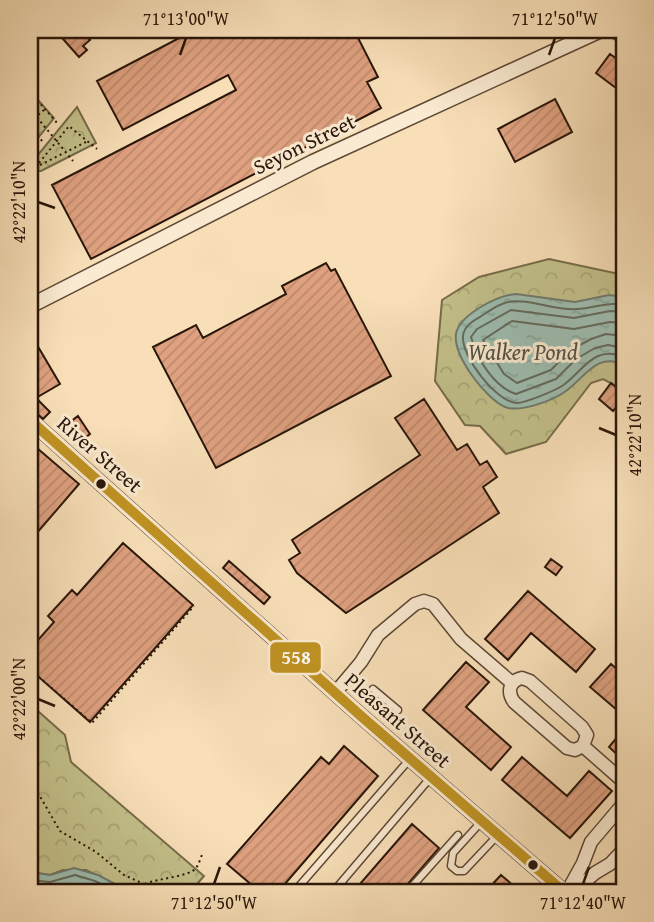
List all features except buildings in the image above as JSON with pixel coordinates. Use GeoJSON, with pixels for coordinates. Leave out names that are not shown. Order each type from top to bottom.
{"type":"FeatureCollection","features":[{"type":"Feature","properties":{"kind":"street","name":"Seyon Street"},"geometry":{"type":"LineString","coordinates":[[30,306],[327,155],[601,30]]}},
{"type":"Feature","properties":{"kind":"street"},"geometry":{"type":"LineString","coordinates":[[615,30],[624,37]]}},
{"type":"Feature","properties":{"kind":"street","name":"River Street"},"geometry":{"type":"LineString","coordinates":[[30,420],[143,520]]}},
{"type":"Feature","properties":{"kind":"street","name":"Pleasant Street"},"geometry":{"type":"LineString","coordinates":[[143,520],[335,693],[565,892]]}},
{"type":"Feature","properties":{"kind":"street"},"geometry":{"type":"LineString","coordinates":[[335,693],[382,631],[419,602],[433,604],[461,639],[512,682]]}},
{"type":"Feature","properties":{"kind":"street"},"geometry":{"type":"LineString","coordinates":[[522,678],[530,681],[574,719],[585,730],[587,739],[583,746],[575,750],[567,748],[531,716],[510,696],[512,682],[522,678]]}},
{"type":"Feature","properties":{"kind":"street"},"geometry":{"type":"LineString","coordinates":[[583,746],[624,782]]}},
{"type":"Feature","properties":{"kind":"street"},"geometry":{"type":"LineString","coordinates":[[565,892],[583,863],[591,842],[624,803]]}},
{"type":"Feature","properties":{"kind":"street"},"geometry":{"type":"LineString","coordinates":[[573,892],[615,860],[624,849]]}},
{"type":"Feature","properties":{"kind":"lane"},"geometry":{"type":"LineString","coordinates":[[373,689],[398,710]]}},
{"type":"Feature","properties":{"kind":"lane"},"geometry":{"type":"LineString","coordinates":[[294,892],[410,758]]}},
{"type":"Feature","properties":{"kind":"lane"},"geometry":{"type":"LineString","coordinates":[[333,892],[431,777]]}},
{"type":"Feature","properties":{"kind":"lane"},"geometry":{"type":"LineString","coordinates":[[482,821],[453,853],[451,866],[457,872],[464,871],[472,864],[498,835]]}},
{"type":"Feature","properties":{"kind":"lane"},"geometry":{"type":"LineString","coordinates":[[407,892],[458,835]]}},
{"type":"Feature","properties":{"kind":"path"},"geometry":{"type":"LineString","coordinates":[[30,92],[58,124]]}},
{"type":"Feature","properties":{"kind":"path"},"geometry":{"type":"LineString","coordinates":[[30,109],[73,162]]}},
{"type":"Feature","properties":{"kind":"path"},"geometry":{"type":"LineString","coordinates":[[30,122],[45,109]]}},
{"type":"Feature","properties":{"kind":"path"},"geometry":{"type":"LineString","coordinates":[[87,141],[40,164],[69,126],[97,149]]}},
{"type":"Feature","properties":{"kind":"path"},"geometry":{"type":"LineString","coordinates":[[30,127],[43,142]]}},
{"type":"Feature","properties":{"kind":"path"},"geometry":{"type":"LineString","coordinates":[[30,672],[92,723],[194,606]]}},
{"type":"Feature","properties":{"kind":"path"},"geometry":{"type":"LineString","coordinates":[[30,772],[60,831],[96,852],[117,870],[144,884],[150,892]]}},
{"type":"Feature","properties":{"kind":"path"},"geometry":{"type":"LineString","coordinates":[[144,884],[191,873],[203,852]]}},
{"type":"Feature","properties":{"kind":"green space"},"geometry":{"type":"Polygon","coordinates":[[[30,91],[54,118],[38,138],[30,129],[30,91]]]}},
{"type":"Feature","properties":{"kind":"green space"},"geometry":{"type":"Polygon","coordinates":[[[77,107],[96,143],[41,171],[35,171],[33,161],[77,107]]]}},
{"type":"Feature","properties":{"kind":"green space"},"geometry":{"type":"Polygon","coordinates":[[[549,259],[624,275],[624,390],[603,379],[591,383],[546,442],[506,454],[480,426],[465,425],[435,381],[442,300],[479,277],[549,259]]]}},
{"type":"Feature","properties":{"kind":"green space"},"geometry":{"type":"Polygon","coordinates":[[[30,704],[65,735],[71,762],[204,876],[190,892],[130,892],[86,870],[63,870],[50,875],[30,872],[30,772],[38,761],[30,746],[30,704]]]}},
{"type":"Feature","properties":{"kind":"water","name":"Walker Pond"},"geometry":{"type":"Polygon","coordinates":[[[516,294],[575,302],[609,295],[624,297],[624,366],[607,361],[599,363],[566,391],[537,405],[511,408],[497,402],[480,386],[465,365],[456,343],[456,334],[464,320],[480,307],[516,294]]]}},
{"type":"Feature","properties":{"kind":"water"},"geometry":{"type":"Polygon","coordinates":[[[74,868],[98,875],[130,892],[30,892],[30,872],[50,875],[74,868]]]}},
{"type":"Feature","properties":{"kind":"transit line","name":"558"},"geometry":{"type":"LineString","coordinates":[[30,420],[361,716],[564,892]]}}]}
